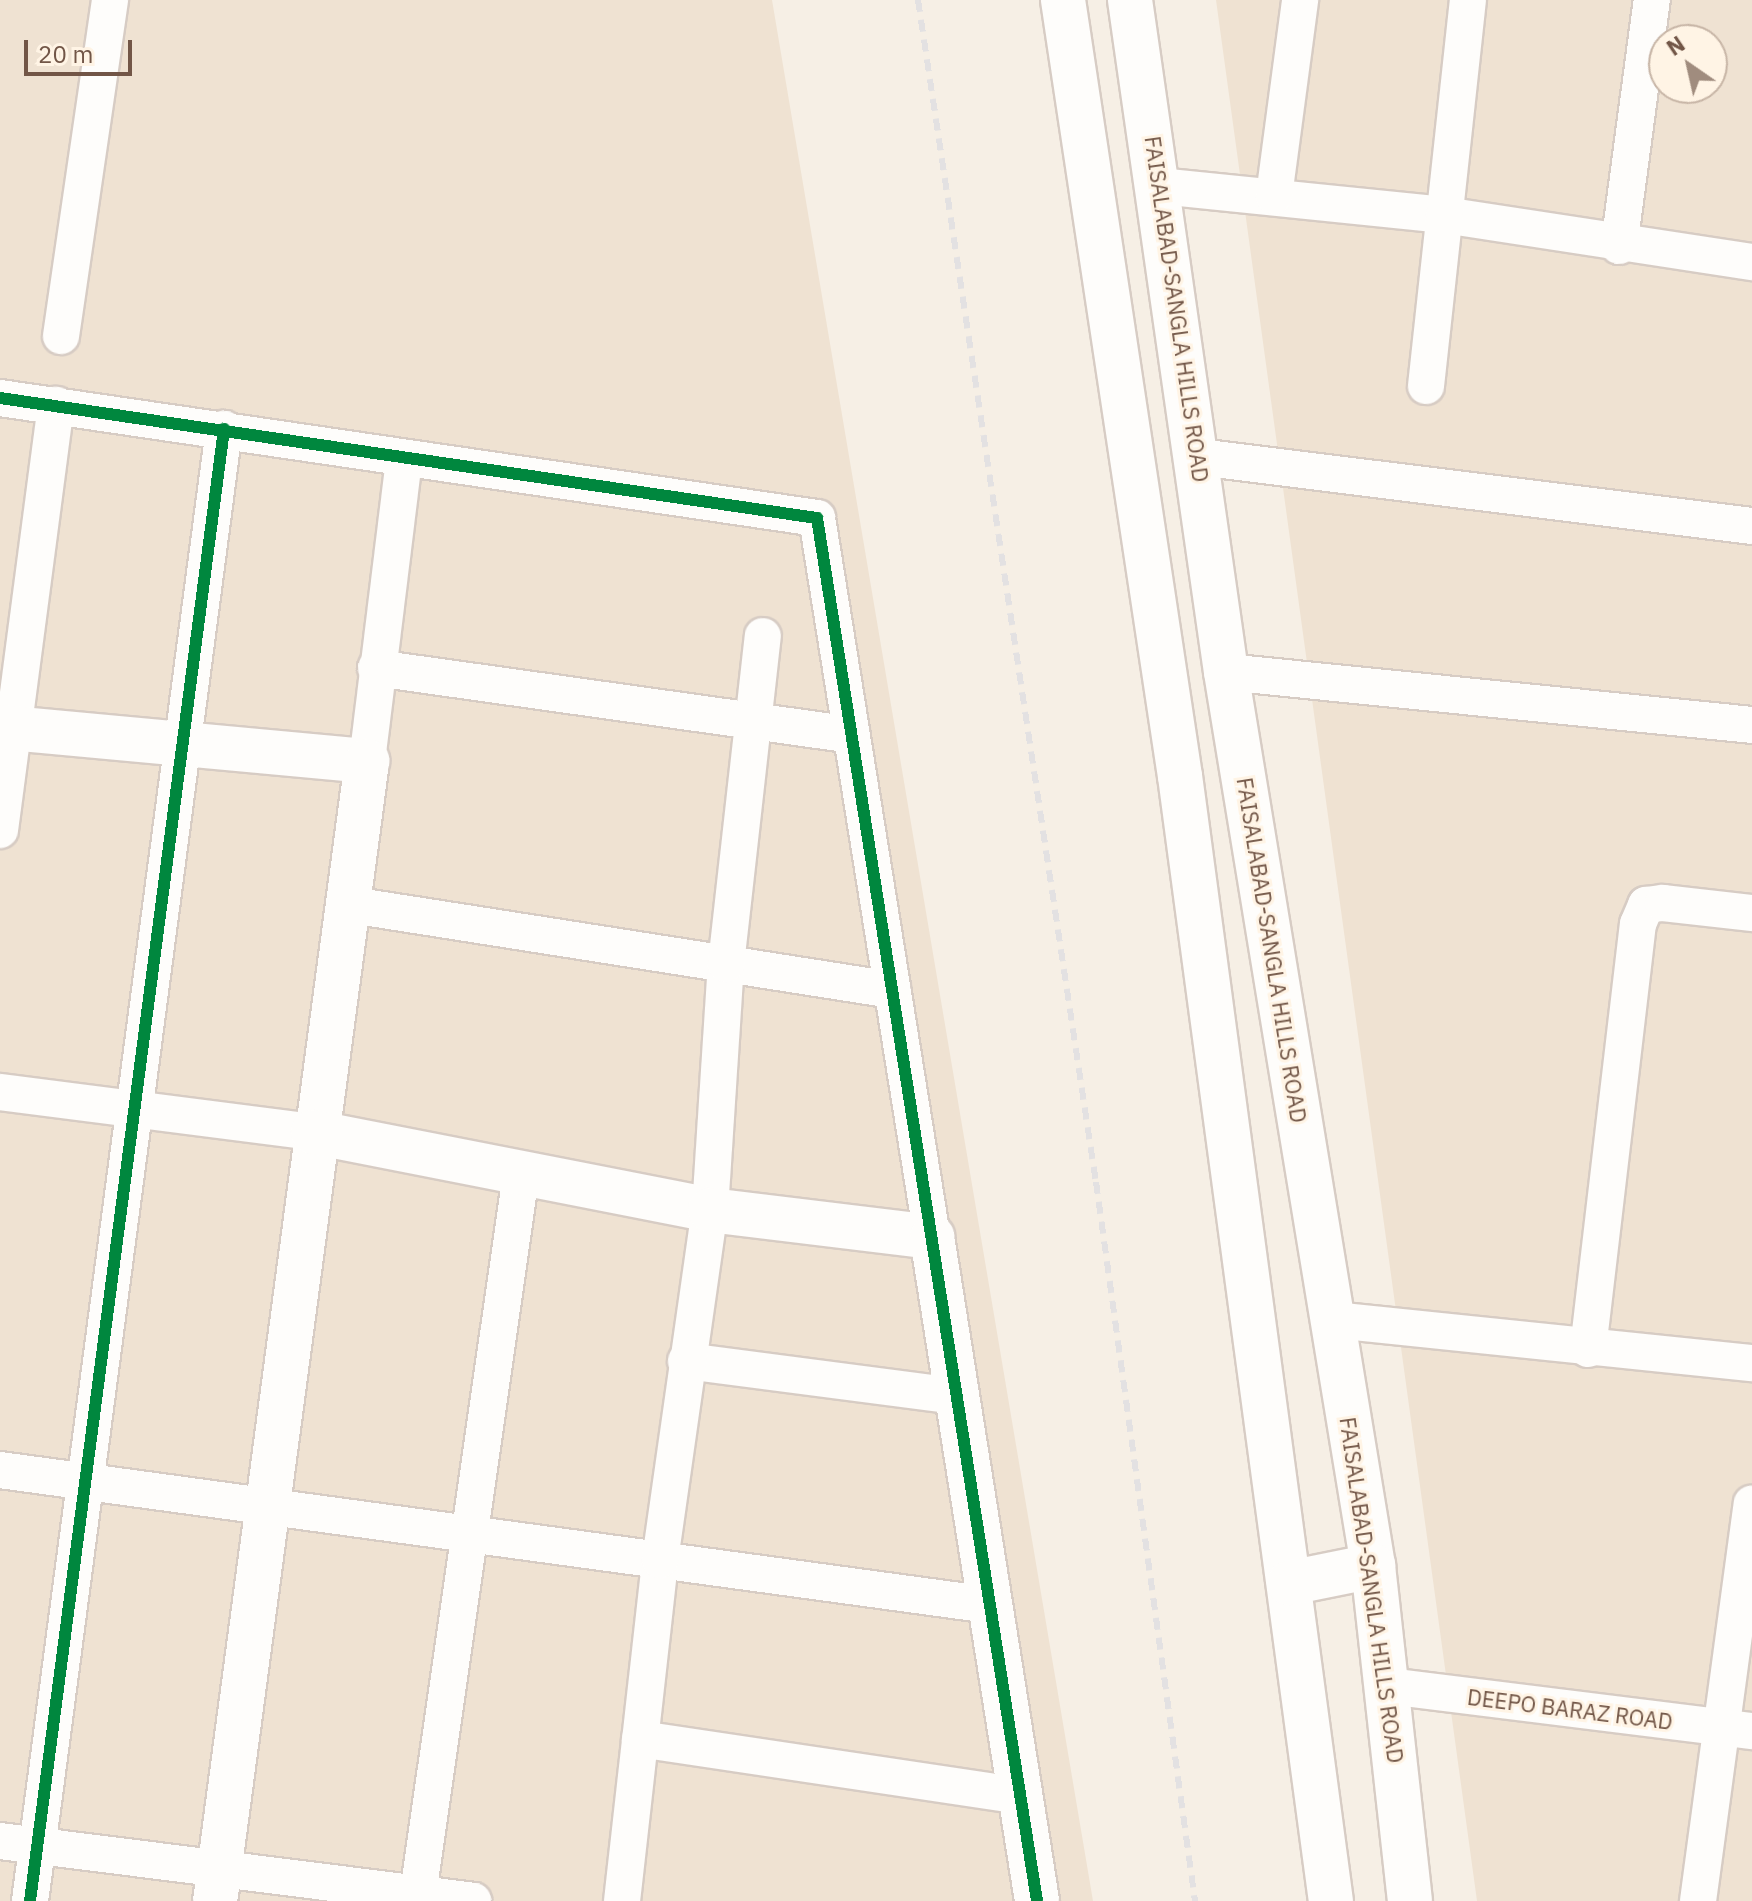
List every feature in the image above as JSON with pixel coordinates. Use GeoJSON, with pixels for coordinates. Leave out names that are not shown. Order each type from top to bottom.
{"type":"FeatureCollection","features":[{"type":"Feature","properties":{"kind":"main road"},"geometry":{"type":"LineString","coordinates":[[1063,0],[1180,776],[1289,1583],[1327,1900]]}},
{"type":"Feature","properties":{"kind":"main road","name":"FAISALABAD-SANGLA HILLS ROAD"},"geometry":{"type":"LineString","coordinates":[[1130,0],[1199,457],[1226,672],[1373,1566],[1389,1686],[1410,1901]]}},
{"type":"Feature","properties":{"kind":"main road"},"geometry":{"type":"LineString","coordinates":[[7,728],[367,761],[313,1132],[217,1885]]}},
{"type":"Feature","properties":{"kind":"main road"},"geometry":{"type":"LineString","coordinates":[[313,1132],[710,1210],[932,1237],[1037,1901]]}},
{"type":"Feature","properties":{"kind":"main road"},"geometry":{"type":"LineString","coordinates":[[1289,1583],[1373,1566]]}},
{"type":"Feature","properties":{"kind":"street"},"geometry":{"type":"LineString","coordinates":[[61,336],[110,0]]}},
{"type":"Feature","properties":{"kind":"street"},"geometry":{"type":"LineString","coordinates":[[1274,196],[1300,0]]}},
{"type":"Feature","properties":{"kind":"street"},"geometry":{"type":"LineString","coordinates":[[1426,386],[1468,0]]}},
{"type":"Feature","properties":{"kind":"street"},"geometry":{"type":"LineString","coordinates":[[1619,246],[1652,0]]}},
{"type":"Feature","properties":{"kind":"street"},"geometry":{"type":"LineString","coordinates":[[1159,186],[1444,215],[1619,246],[1752,262]]}},
{"type":"Feature","properties":{"kind":"street"},"geometry":{"type":"LineString","coordinates":[[0,398],[817,518],[932,1237]]}},
{"type":"Feature","properties":{"kind":"street"},"geometry":{"type":"LineString","coordinates":[[0,830],[7,728],[56,405]]}},
{"type":"Feature","properties":{"kind":"street"},"geometry":{"type":"LineString","coordinates":[[30,1901],[224,429]]}},
{"type":"Feature","properties":{"kind":"street"},"geometry":{"type":"LineString","coordinates":[[1199,457],[1752,526]]}},
{"type":"Feature","properties":{"kind":"street"},"geometry":{"type":"LineString","coordinates":[[367,761],[404,458]]}},
{"type":"Feature","properties":{"kind":"street"},"geometry":{"type":"LineString","coordinates":[[622,1901],[660,1560],[686,1361],[710,1210],[726,964],[763,636]]}},
{"type":"Feature","properties":{"kind":"street"},"geometry":{"type":"LineString","coordinates":[[376,668],[851,735]]}},
{"type":"Feature","properties":{"kind":"street"},"geometry":{"type":"LineString","coordinates":[[1226,672],[1752,725]]}},
{"type":"Feature","properties":{"kind":"street"},"geometry":{"type":"LineString","coordinates":[[1588,1349],[1638,924],[1646,905],[1663,903],[1752,913]]}},
{"type":"Feature","properties":{"kind":"street"},"geometry":{"type":"LineString","coordinates":[[345,904],[892,990]]}},
{"type":"Feature","properties":{"kind":"street"},"geometry":{"type":"LineString","coordinates":[[0,1092],[136,1106],[313,1132]]}},
{"type":"Feature","properties":{"kind":"street"},"geometry":{"type":"LineString","coordinates":[[418,1898],[521,1175]]}},
{"type":"Feature","properties":{"kind":"street"},"geometry":{"type":"LineString","coordinates":[[1334,1320],[1588,1349],[1752,1363]]}},
{"type":"Feature","properties":{"kind":"street"},"geometry":{"type":"LineString","coordinates":[[686,1361],[957,1396]]}},
{"type":"Feature","properties":{"kind":"street"},"geometry":{"type":"LineString","coordinates":[[0,1470],[990,1605]]}},
{"type":"Feature","properties":{"kind":"street"},"geometry":{"type":"LineString","coordinates":[[1698,1901],[1737,1729],[1752,1504]]}},
{"type":"Feature","properties":{"kind":"street","name":"DEEPO BARAZ ROAD"},"geometry":{"type":"LineString","coordinates":[[1389,1686],[1737,1729]]}},
{"type":"Feature","properties":{"kind":"street"},"geometry":{"type":"LineString","coordinates":[[640,1739],[1020,1796]]}},
{"type":"Feature","properties":{"kind":"street"},"geometry":{"type":"LineString","coordinates":[[0,1841],[37,1846],[217,1885],[473,1901]]}},
{"type":"Feature","properties":{"kind":"shaded area"},"geometry":{"type":"Polygon","coordinates":[[[0,0],[772,0],[1093,1901],[0,1901],[0,0]]]}},
{"type":"Feature","properties":{"kind":"shaded area"},"geometry":{"type":"Polygon","coordinates":[[[1216,0],[1752,0],[1752,1901],[1477,1901],[1216,0]]]}},
{"type":"Feature","properties":{"kind":"railway"},"geometry":{"type":"LineString","coordinates":[[918,0],[1096,1182],[1195,1901]]}},
{"type":"Feature","properties":{"kind":"cycle path"},"geometry":{"type":"LineString","coordinates":[[0,398],[817,518],[1037,1901]]}},
{"type":"Feature","properties":{"kind":"cycle path"},"geometry":{"type":"LineString","coordinates":[[30,1901],[224,429]]}}]}
